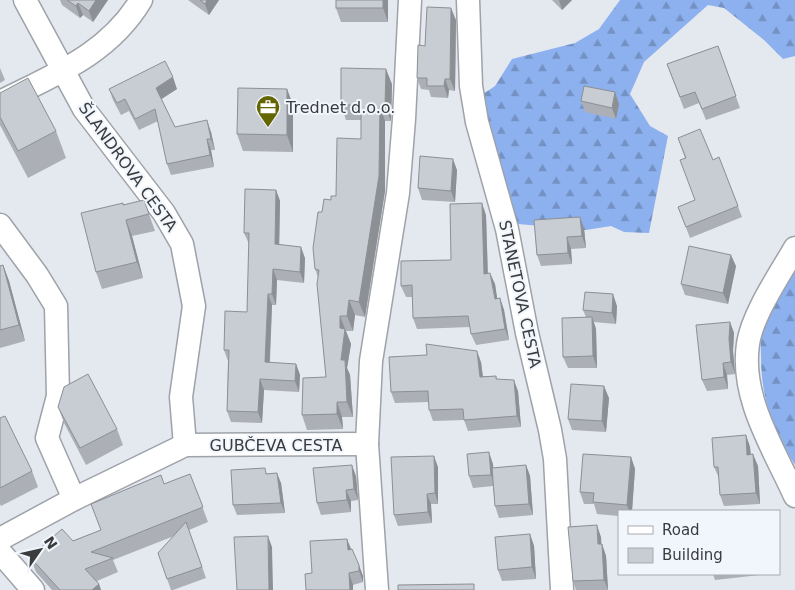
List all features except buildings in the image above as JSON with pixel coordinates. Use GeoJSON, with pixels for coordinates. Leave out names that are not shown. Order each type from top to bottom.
{"type":"FeatureCollection","features":[{"type":"Feature","properties":{"kind":"street","name":"ŠLANDROVA CESTA"},"geometry":{"type":"LineString","coordinates":[[24,0],[84,109],[164,213],[182,244],[194,306],[181,397],[186,445]]}},
{"type":"Feature","properties":{"kind":"street"},"geometry":{"type":"LineString","coordinates":[[0,102],[62,71],[112,39],[141,0]]}},
{"type":"Feature","properties":{"kind":"street"},"geometry":{"type":"LineString","coordinates":[[377,590],[367,444],[371,361],[398,193],[410,0]]}},
{"type":"Feature","properties":{"kind":"street","name":"STANETOVA CESTA"},"geometry":{"type":"LineString","coordinates":[[468,0],[471,86],[476,122],[507,229],[527,333],[550,430],[555,460],[562,590]]}},
{"type":"Feature","properties":{"kind":"street"},"geometry":{"type":"LineString","coordinates":[[0,226],[37,275],[56,306],[58,396],[47,438],[74,499]]}},
{"type":"Feature","properties":{"kind":"street"},"geometry":{"type":"LineString","coordinates":[[795,248],[764,300],[754,326],[748,344],[748,375],[756,412],[795,496]]}},
{"type":"Feature","properties":{"kind":"street","name":"GUBČEVA CESTA"},"geometry":{"type":"LineString","coordinates":[[186,445],[367,444]]}},
{"type":"Feature","properties":{"kind":"street"},"geometry":{"type":"LineString","coordinates":[[0,539],[74,499],[186,445]]}},
{"type":"Feature","properties":{"kind":"street"},"geometry":{"type":"LineString","coordinates":[[0,552],[33,590]]}},
{"type":"Feature","properties":{"kind":"green space"},"geometry":{"type":"Polygon","coordinates":[[[620,0],[795,0],[795,56],[783,59],[764,40],[724,8],[708,5],[644,62],[630,94],[650,126],[668,136],[649,233],[624,232],[611,226],[586,230],[518,224],[504,192],[480,96],[495,86],[512,59],[575,43],[599,29],[620,0]]]}},
{"type":"Feature","properties":{"kind":"green space"},"geometry":{"type":"Polygon","coordinates":[[[795,269],[795,465],[780,440],[766,400],[763,387],[761,340],[767,317],[795,269]]]}},
{"type":"Feature","properties":{"kind":"place","name":"Trednet d.o.o."},"geometry":{"type":"Point","coordinates":[268,128]}}]}
